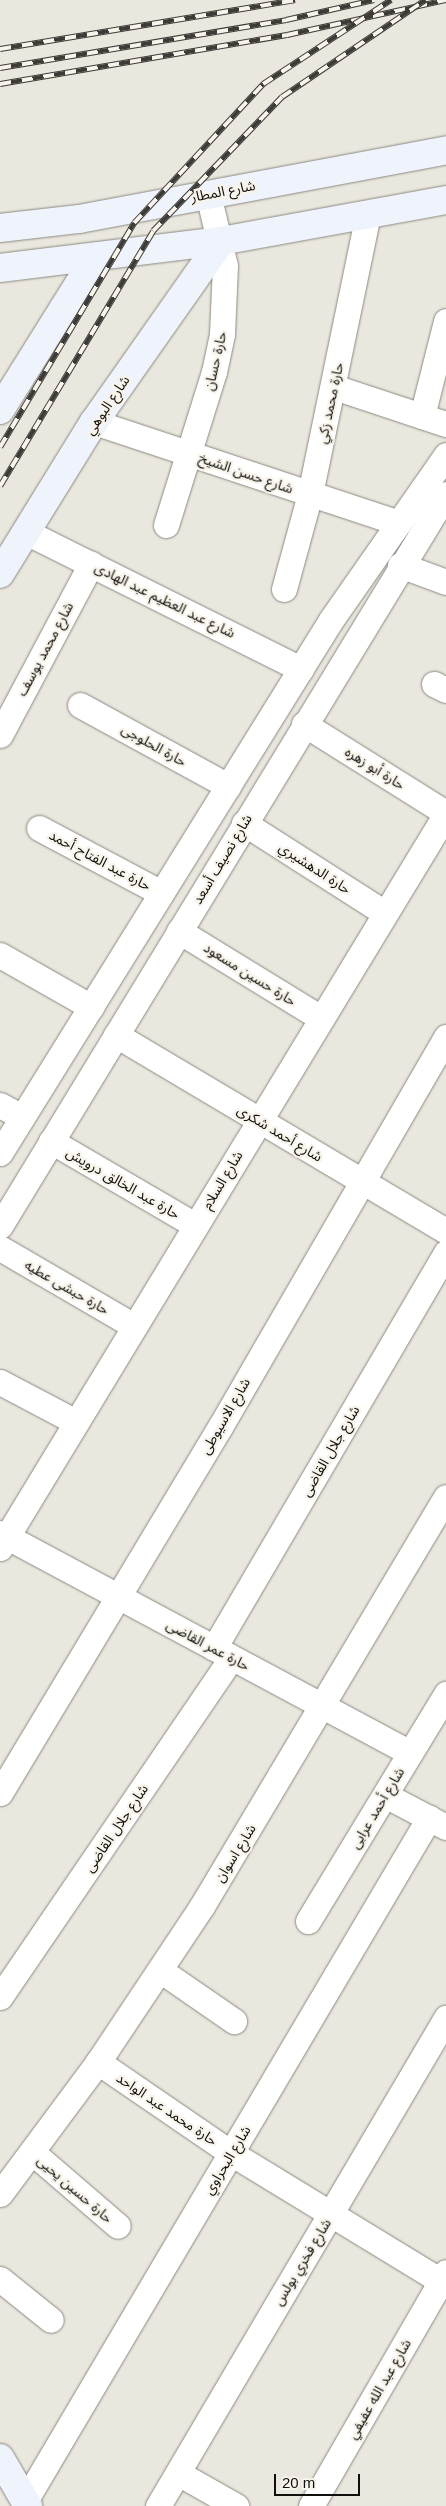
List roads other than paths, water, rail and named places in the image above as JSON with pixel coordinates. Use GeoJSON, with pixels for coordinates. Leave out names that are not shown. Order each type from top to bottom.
{"type":"FeatureCollection","features":[{"type":"Feature","properties":{"kind":"street","name":"شارع المطار"},"geometry":{"type":"LineString","coordinates":[[0,228],[79,218],[446,150]]}},
{"type":"Feature","properties":{"kind":"street","name":"حارة حسان"},"geometry":{"type":"LineString","coordinates":[[166,525],[189,454],[222,334],[227,289],[221,241],[208,194]]}},
{"type":"Feature","properties":{"kind":"street"},"geometry":{"type":"LineString","coordinates":[[0,268],[95,258],[221,241],[368,216],[446,200]]}},
{"type":"Feature","properties":{"kind":"street","name":"حارة محمد زكي"},"geometry":{"type":"LineString","coordinates":[[284,589],[310,494],[334,387],[368,216]]}},
{"type":"Feature","properties":{"kind":"street","name":"شارع البوهي"},"geometry":{"type":"LineString","coordinates":[[0,574],[28,532],[94,422],[221,241]]}},
{"type":"Feature","properties":{"kind":"street"},"geometry":{"type":"LineString","coordinates":[[0,410],[95,258]]}},
{"type":"Feature","properties":{"kind":"street"},"geometry":{"type":"LineString","coordinates":[[422,416],[446,321]]}},
{"type":"Feature","properties":{"kind":"street"},"geometry":{"type":"LineString","coordinates":[[334,387],[446,424]]}},
{"type":"Feature","properties":{"kind":"street","name":"شارع حسن الشيخ"},"geometry":{"type":"LineString","coordinates":[[94,422],[399,523]]}},
{"type":"Feature","properties":{"kind":"street"},"geometry":{"type":"LineString","coordinates":[[0,1153],[301,668],[446,455]]}},
{"type":"Feature","properties":{"kind":"street","name":"شارع نصيف أسعد"},"geometry":{"type":"LineString","coordinates":[[0,1226],[400,564],[446,494]]}},
{"type":"Feature","properties":{"kind":"street","name":"شارع عبد العظيم عبد الهادى"},"geometry":{"type":"LineString","coordinates":[[28,532],[301,668]]}},
{"type":"Feature","properties":{"kind":"street","name":"شارع محمد يوسف"},"geometry":{"type":"LineString","coordinates":[[0,735],[91,564]]}},
{"type":"Feature","properties":{"kind":"street"},"geometry":{"type":"LineString","coordinates":[[400,564],[446,582]]}},
{"type":"Feature","properties":{"kind":"street","name":"حارة الحلوجى"},"geometry":{"type":"LineString","coordinates":[[80,705],[228,786]]}},
{"type":"Feature","properties":{"kind":"street","name":"حارة أبو زهره"},"geometry":{"type":"LineString","coordinates":[[304,724],[446,814]]}},
{"type":"Feature","properties":{"kind":"street","name":"شارع السلام"},"geometry":{"type":"LineString","coordinates":[[2,1539],[76,1422],[258,1120],[446,814]]}},
{"type":"Feature","properties":{"kind":"street","name":"حارة الدهشيري"},"geometry":{"type":"LineString","coordinates":[[244,823],[385,913]]}},
{"type":"Feature","properties":{"kind":"street","name":"حارة عبد الفتاح أحمد"},"geometry":{"type":"LineString","coordinates":[[39,828],[162,893]]}},
{"type":"Feature","properties":{"kind":"street","name":"حارة حسين مسعود"},"geometry":{"type":"LineString","coordinates":[[179,931],[321,1018]]}},
{"type":"Feature","properties":{"kind":"street"},"geometry":{"type":"LineString","coordinates":[[0,955],[91,1007]]}},
{"type":"Feature","properties":{"kind":"street","name":"شارع أحمد شكرى"},"geometry":{"type":"LineString","coordinates":[[116,1035],[446,1231]]}},
{"type":"Feature","properties":{"kind":"street","name":"شارع الاسيوطى"},"geometry":{"type":"LineString","coordinates":[[0,1793],[116,1596],[220,1427],[360,1180],[446,1036]]}},
{"type":"Feature","properties":{"kind":"street"},"geometry":{"type":"LineString","coordinates":[[0,1105],[22,1117]]}},
{"type":"Feature","properties":{"kind":"street","name":"حارة عبد الخالق درويش"},"geometry":{"type":"LineString","coordinates":[[51,1141],[195,1224]]}},
{"type":"Feature","properties":{"kind":"street","name":"حارة حبشى عطيه"},"geometry":{"type":"LineString","coordinates":[[0,1248],[134,1326]]}},
{"type":"Feature","properties":{"kind":"street","name":"شارع جلال القاضى"},"geometry":{"type":"LineString","coordinates":[[0,1998],[223,1653],[446,1253]]}},
{"type":"Feature","properties":{"kind":"street"},"geometry":{"type":"LineString","coordinates":[[0,1382],[76,1422]]}},
{"type":"Feature","properties":{"kind":"street","name":"شارع اسوان"},"geometry":{"type":"LineString","coordinates":[[0,2194],[98,2062],[160,1970],[322,1706],[446,1497]]}},
{"type":"Feature","properties":{"kind":"street","name":"حارة عمر القاضى"},"geometry":{"type":"LineString","coordinates":[[2,1539],[116,1596],[410,1753]]}},
{"type":"Feature","properties":{"kind":"street","name":"شارع أحمد عرابى"},"geometry":{"type":"LineString","coordinates":[[308,1921],[410,1753],[444,1702]]}},
{"type":"Feature","properties":{"kind":"street"},"geometry":{"type":"LineString","coordinates":[[385,1795],[438,1823]]}},
{"type":"Feature","properties":{"kind":"street","name":"شارع البحراوي"},"geometry":{"type":"LineString","coordinates":[[26,2504],[232,2153],[438,1823]]}},
{"type":"Feature","properties":{"kind":"street"},"geometry":{"type":"LineString","coordinates":[[160,1970],[234,2021]]}},
{"type":"Feature","properties":{"kind":"street","name":"شارع فخري بولس"},"geometry":{"type":"LineString","coordinates":[[158,2506],[331,2214],[443,2030]]}},
{"type":"Feature","properties":{"kind":"street","name":"حارة محمد عبد الواحد"},"geometry":{"type":"LineString","coordinates":[[98,2062],[232,2153],[331,2214],[443,2277]]}},
{"type":"Feature","properties":{"kind":"street","name":"حارة حسين يحيى"},"geometry":{"type":"LineString","coordinates":[[32,2152],[118,2226]]}},
{"type":"Feature","properties":{"kind":"street","name":"شارع عبد الله عفيفي"},"geometry":{"type":"LineString","coordinates":[[311,2506],[443,2277]]}},
{"type":"Feature","properties":{"kind":"street"},"geometry":{"type":"LineString","coordinates":[[0,2278],[51,2320]]}},
{"type":"Feature","properties":{"kind":"street"},"geometry":{"type":"LineString","coordinates":[[3,2472],[26,2504]]}},
{"type":"Feature","properties":{"kind":"street"},"geometry":{"type":"LineString","coordinates":[[178,2473],[236,2506]]}},
{"type":"Feature","properties":{"kind":"railway"},"geometry":{"type":"LineString","coordinates":[[0,49],[295,0]]}},
{"type":"Feature","properties":{"kind":"railway"},"geometry":{"type":"LineString","coordinates":[[0,68],[286,20],[374,0]]}},
{"type":"Feature","properties":{"kind":"railway"},"geometry":{"type":"LineString","coordinates":[[0,447],[134,223],[263,84],[391,0]]}},
{"type":"Feature","properties":{"kind":"railway"},"geometry":{"type":"LineString","coordinates":[[0,486],[153,231],[282,97],[425,0]]}},
{"type":"Feature","properties":{"kind":"railway"},"geometry":{"type":"LineString","coordinates":[[0,84],[287,35],[446,0]]}}]}
